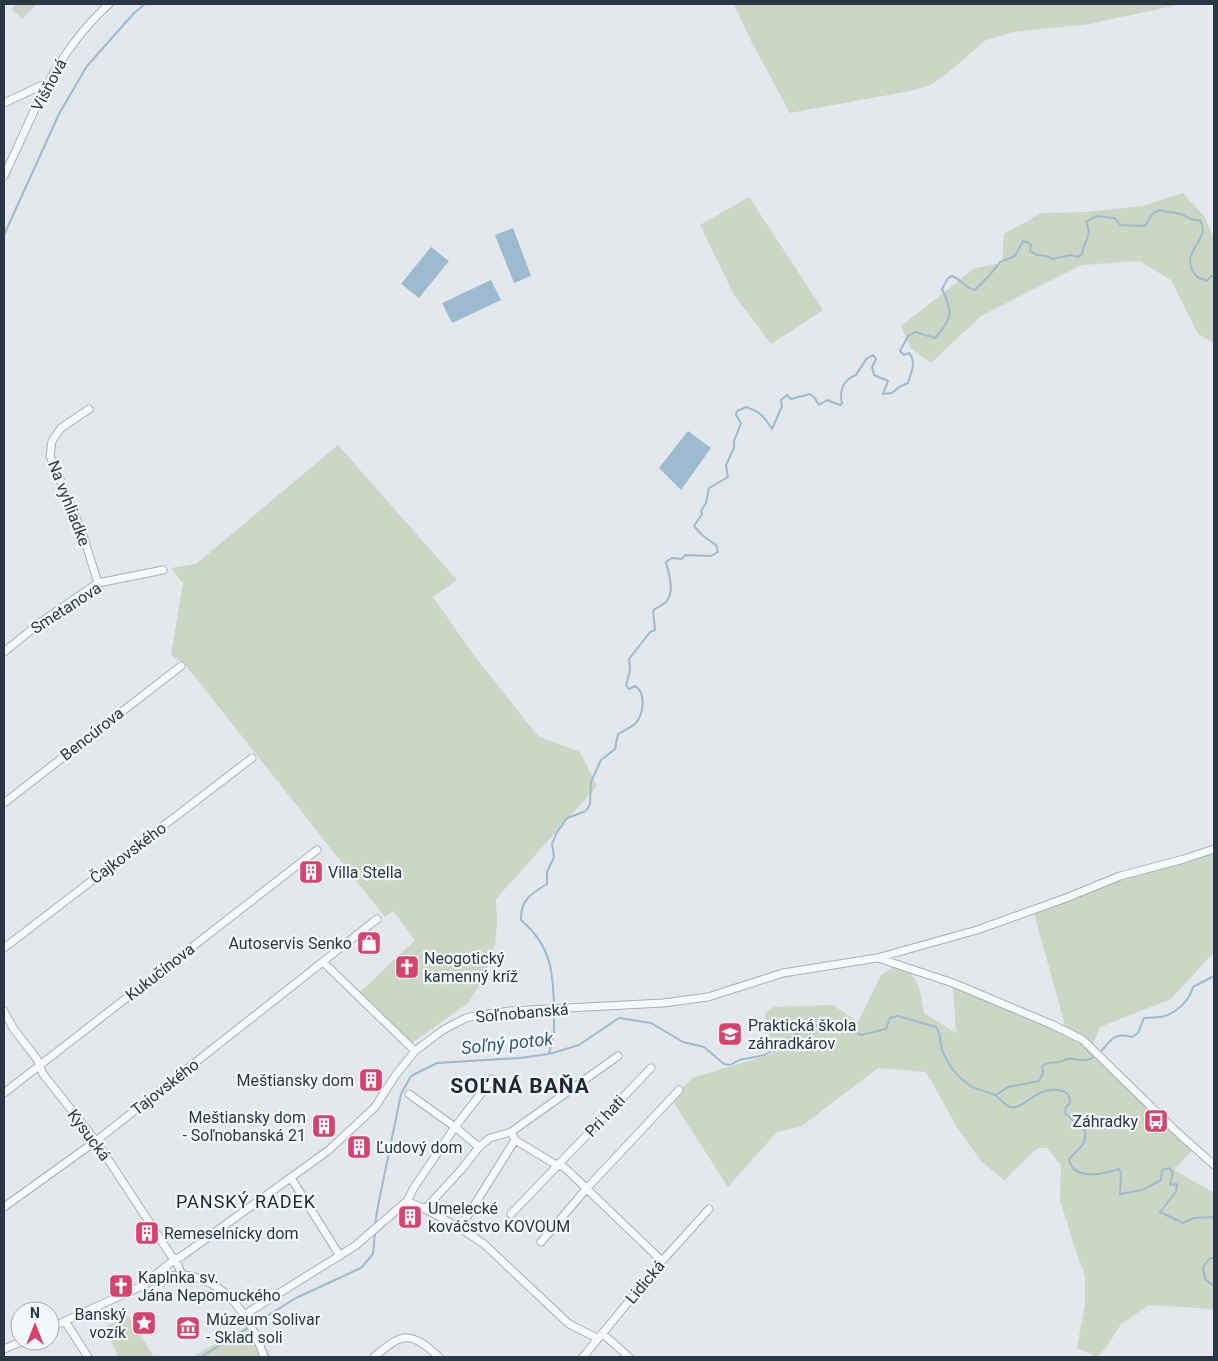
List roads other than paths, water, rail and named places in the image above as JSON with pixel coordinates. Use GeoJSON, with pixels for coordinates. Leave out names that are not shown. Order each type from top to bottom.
{"type":"FeatureCollection","features":[{"type":"Feature","properties":{"kind":"street","name":"Višňová"},"geometry":{"type":"LineString","coordinates":[[4,176],[48,82],[68,51],[97,15],[109,4]]}},
{"type":"Feature","properties":{"kind":"street"},"geometry":{"type":"LineString","coordinates":[[4,103],[48,82]]}},
{"type":"Feature","properties":{"kind":"street","name":"Na vyhliadke"},"geometry":{"type":"LineString","coordinates":[[89,409],[61,428],[52,441],[50,456],[82,532],[98,583]]}},
{"type":"Feature","properties":{"kind":"street","name":"Smetanova"},"geometry":{"type":"LineString","coordinates":[[4,652],[41,622],[98,583],[163,570]]}},
{"type":"Feature","properties":{"kind":"street","name":"Bencúrova"},"geometry":{"type":"LineString","coordinates":[[4,803],[181,666]]}},
{"type":"Feature","properties":{"kind":"street","name":"Čajkovského"},"geometry":{"type":"LineString","coordinates":[[4,948],[252,758]]}},
{"type":"Feature","properties":{"kind":"street","name":"Soľnobanská"},"geometry":{"type":"LineString","coordinates":[[144,1284],[174,1260],[328,1150],[375,1107],[395,1076],[415,1051],[443,1030],[474,1016],[510,1012],[663,1003],[708,996],[783,973],[877,958],[977,930],[1066,898],[1120,876],[1214,849]]}},
{"type":"Feature","properties":{"kind":"street","name":"Kukučínova"},"geometry":{"type":"LineString","coordinates":[[4,1094],[317,850]]}},
{"type":"Feature","properties":{"kind":"street","name":"Tajovského"},"geometry":{"type":"LineString","coordinates":[[4,1207],[96,1141],[377,919]]}},
{"type":"Feature","properties":{"kind":"street"},"geometry":{"type":"LineString","coordinates":[[877,958],[953,984],[1053,1025],[1083,1040],[1178,1133],[1214,1165]]}},
{"type":"Feature","properties":{"kind":"street"},"geometry":{"type":"LineString","coordinates":[[323,962],[415,1051]]}},
{"type":"Feature","properties":{"kind":"street","name":"Kysucká"},"geometry":{"type":"LineString","coordinates":[[4,1010],[9,1022],[33,1054],[43,1074],[96,1141],[174,1260]]}},
{"type":"Feature","properties":{"kind":"street"},"geometry":{"type":"LineString","coordinates":[[425,1209],[461,1170],[479,1147],[490,1138],[512,1132],[618,1056]]}},
{"type":"Feature","properties":{"kind":"street","name":"Pri hati"},"geometry":{"type":"LineString","coordinates":[[512,1214],[651,1068]]}},
{"type":"Feature","properties":{"kind":"street"},"geometry":{"type":"LineString","coordinates":[[246,1318],[355,1246],[408,1202],[415,1186],[455,1127],[492,1079]]}},
{"type":"Feature","properties":{"kind":"street"},"geometry":{"type":"LineString","coordinates":[[541,1242],[587,1188],[679,1090]]}},
{"type":"Feature","properties":{"kind":"street"},"geometry":{"type":"LineString","coordinates":[[409,1094],[479,1147]]}},
{"type":"Feature","properties":{"kind":"street"},"geometry":{"type":"LineString","coordinates":[[512,1132],[515,1140],[564,1167],[662,1261]]}},
{"type":"Feature","properties":{"kind":"street"},"geometry":{"type":"LineString","coordinates":[[460,1228],[515,1140]]}},
{"type":"Feature","properties":{"kind":"street"},"geometry":{"type":"LineString","coordinates":[[291,1178],[340,1256]]}},
{"type":"Feature","properties":{"kind":"street"},"geometry":{"type":"LineString","coordinates":[[408,1202],[460,1228],[484,1244],[569,1324],[600,1335],[629,1357]]}},
{"type":"Feature","properties":{"kind":"street","name":"Lidická"},"geometry":{"type":"LineString","coordinates":[[583,1357],[662,1261],[709,1209]]}},
{"type":"Feature","properties":{"kind":"street"},"geometry":{"type":"LineString","coordinates":[[174,1260],[178,1275]]}},
{"type":"Feature","properties":{"kind":"street"},"geometry":{"type":"LineString","coordinates":[[60,1323],[144,1284],[166,1276],[194,1277],[214,1284],[224,1292],[246,1318],[257,1337],[264,1357]]}},
{"type":"Feature","properties":{"kind":"street"},"geometry":{"type":"LineString","coordinates":[[65,1321],[88,1357]]}},
{"type":"Feature","properties":{"kind":"street"},"geometry":{"type":"LineString","coordinates":[[374,1357],[384,1348],[403,1338],[412,1337],[424,1343],[439,1357]]}},
{"type":"Feature","properties":{"kind":"water"},"geometry":{"type":"Polygon","coordinates":[[[513,228],[531,276],[514,283],[495,235],[513,228]]]}},
{"type":"Feature","properties":{"kind":"water"},"geometry":{"type":"Polygon","coordinates":[[[431,247],[449,261],[419,298],[401,284],[431,247]]]}},
{"type":"Feature","properties":{"kind":"water"},"geometry":{"type":"Polygon","coordinates":[[[491,280],[501,300],[452,323],[442,303],[491,280]]]}},
{"type":"Feature","properties":{"kind":"water"},"geometry":{"type":"Polygon","coordinates":[[[688,431],[711,448],[681,490],[659,468],[688,431]]]}},
{"type":"Feature","properties":{"kind":"waterway"},"geometry":{"type":"LineString","coordinates":[[4,235],[59,114],[87,66],[134,13],[145,4]]}},
{"type":"Feature","properties":{"kind":"waterway"},"geometry":{"type":"LineString","coordinates":[[554,1007],[553,981],[548,959],[539,939],[521,920],[521,913],[528,898],[547,884],[547,872],[554,857],[552,844],[556,834],[567,818],[586,811],[590,804],[591,782],[601,760],[615,749],[618,734],[636,723],[639,719],[643,703],[641,693],[635,686],[629,689],[626,685],[630,670],[629,659],[650,632],[655,630],[653,611],[669,598],[671,588],[667,561],[672,558],[682,559],[685,555],[711,556],[718,552],[716,545],[702,535],[694,526],[702,514],[701,511],[706,503],[709,488],[728,477],[726,465],[734,448],[734,441],[741,423],[736,415],[737,411],[746,407],[755,411],[764,418],[772,429],[782,406],[781,400],[787,395],[791,399],[810,394],[819,405],[827,400],[840,405],[842,404],[841,395],[845,383],[856,375],[866,359],[873,355],[876,359],[872,367],[874,375],[888,381],[883,394],[892,393],[908,383],[912,371],[913,360],[911,356],[909,353],[904,355],[900,351],[908,336],[915,332],[935,338],[948,320],[948,304],[942,289],[948,278],[952,276],[975,290],[1000,262],[1015,256],[1023,241],[1029,243],[1031,246],[1030,251],[1037,255],[1053,259],[1070,255],[1078,257],[1082,254],[1089,231],[1086,222],[1096,216],[1115,218],[1120,225],[1145,226],[1153,213],[1160,210],[1200,220],[1203,227],[1202,234],[1190,260],[1191,268],[1197,277],[1207,281],[1211,276],[1214,276]]}},
{"type":"Feature","properties":{"kind":"waterway"},"geometry":{"type":"LineString","coordinates":[[996,1095],[1008,1087],[1039,1081],[1043,1073],[1042,1066],[1048,1063],[1061,1062],[1067,1059],[1090,1059],[1101,1052],[1117,1036],[1132,1037],[1138,1033],[1144,1018],[1163,1017],[1174,1012],[1186,1001],[1193,987],[1214,976]]}},
{"type":"Feature","properties":{"kind":"waterway"},"geometry":{"type":"LineString","coordinates":[[549,1054],[554,1032],[554,1012]]}},
{"type":"Feature","properties":{"kind":"waterway","name":"Soľný potok"},"geometry":{"type":"LineString","coordinates":[[375,1226],[401,1094],[411,1076],[437,1063],[520,1058],[549,1054],[579,1045],[619,1018],[651,1023],[683,1042],[704,1047],[724,1064],[730,1065],[739,1060],[765,1055],[795,1035],[823,1023],[841,1025],[861,1035],[886,1029],[890,1018],[898,1016],[936,1027],[945,1057],[957,1074],[969,1085],[995,1095],[1008,1106],[1015,1107],[1020,1105],[1045,1091],[1063,1091],[1068,1094],[1070,1103],[1066,1107],[1065,1113],[1085,1131],[1083,1144],[1069,1160],[1072,1167],[1077,1171],[1098,1174],[1119,1169],[1121,1173],[1120,1194],[1142,1190],[1161,1180],[1162,1170],[1169,1168],[1173,1172],[1170,1185],[1177,1184],[1176,1192],[1160,1212],[1183,1223],[1194,1218],[1214,1217]]}},
{"type":"Feature","properties":{"kind":"waterway","name":"Soľný potok"},"geometry":{"type":"LineString","coordinates":[[201,1357],[296,1298],[361,1268],[373,1254],[375,1233]]}},
{"type":"Feature","properties":{"kind":"waterway","name":"Soľný potok"},"geometry":{"type":"LineString","coordinates":[[1214,1258],[1210,1258],[1203,1267],[1205,1279],[1214,1286]]}},
{"type":"Feature","properties":{"kind":"place","name":"Villa Stella"},"geometry":{"type":"Point","coordinates":[311,872]}},
{"type":"Feature","properties":{"kind":"place","name":"Autoservis Senko"},"geometry":{"type":"Point","coordinates":[369,943]}},
{"type":"Feature","properties":{"kind":"place","name":"Neogotický kamenný kríž"},"geometry":{"type":"Point","coordinates":[407,967]}},
{"type":"Feature","properties":{"kind":"place","name":"Praktická škola záhradkárov"},"geometry":{"type":"Point","coordinates":[730,1034]}},
{"type":"Feature","properties":{"kind":"place","name":"Meštiansky dom"},"geometry":{"type":"Point","coordinates":[371,1080]}},
{"type":"Feature","properties":{"kind":"place","name":"Záhradky"},"geometry":{"type":"Point","coordinates":[1156,1121]}},
{"type":"Feature","properties":{"kind":"place","name":"Meštiansky dom - Soľnobanská 21"},"geometry":{"type":"Point","coordinates":[324,1126]}},
{"type":"Feature","properties":{"kind":"place","name":"Ľudový dom"},"geometry":{"type":"Point","coordinates":[359,1147]}},
{"type":"Feature","properties":{"kind":"place","name":"Umelecké kováčstvo KOVOUM"},"geometry":{"type":"Point","coordinates":[410,1217]}},
{"type":"Feature","properties":{"kind":"place","name":"Remeselnícky dom"},"geometry":{"type":"Point","coordinates":[147,1233]}},
{"type":"Feature","properties":{"kind":"place","name":"Kaplnka sv. Jána Nepomuckého"},"geometry":{"type":"Point","coordinates":[121,1286]}},
{"type":"Feature","properties":{"kind":"place","name":"Banský vozík"},"geometry":{"type":"Point","coordinates":[144,1323]}},
{"type":"Feature","properties":{"kind":"place","name":"Múzeum Solivar - Sklad soli"},"geometry":{"type":"Point","coordinates":[188,1328]}},
{"type":"Feature","properties":{"kind":"district","name":"SOĽNÁ BAŇA"},"geometry":{"type":"Point","coordinates":[520,1086]}},
{"type":"Feature","properties":{"kind":"district","name":"PANSKÝ RADEK"},"geometry":{"type":"Point","coordinates":[246,1201]}}]}
